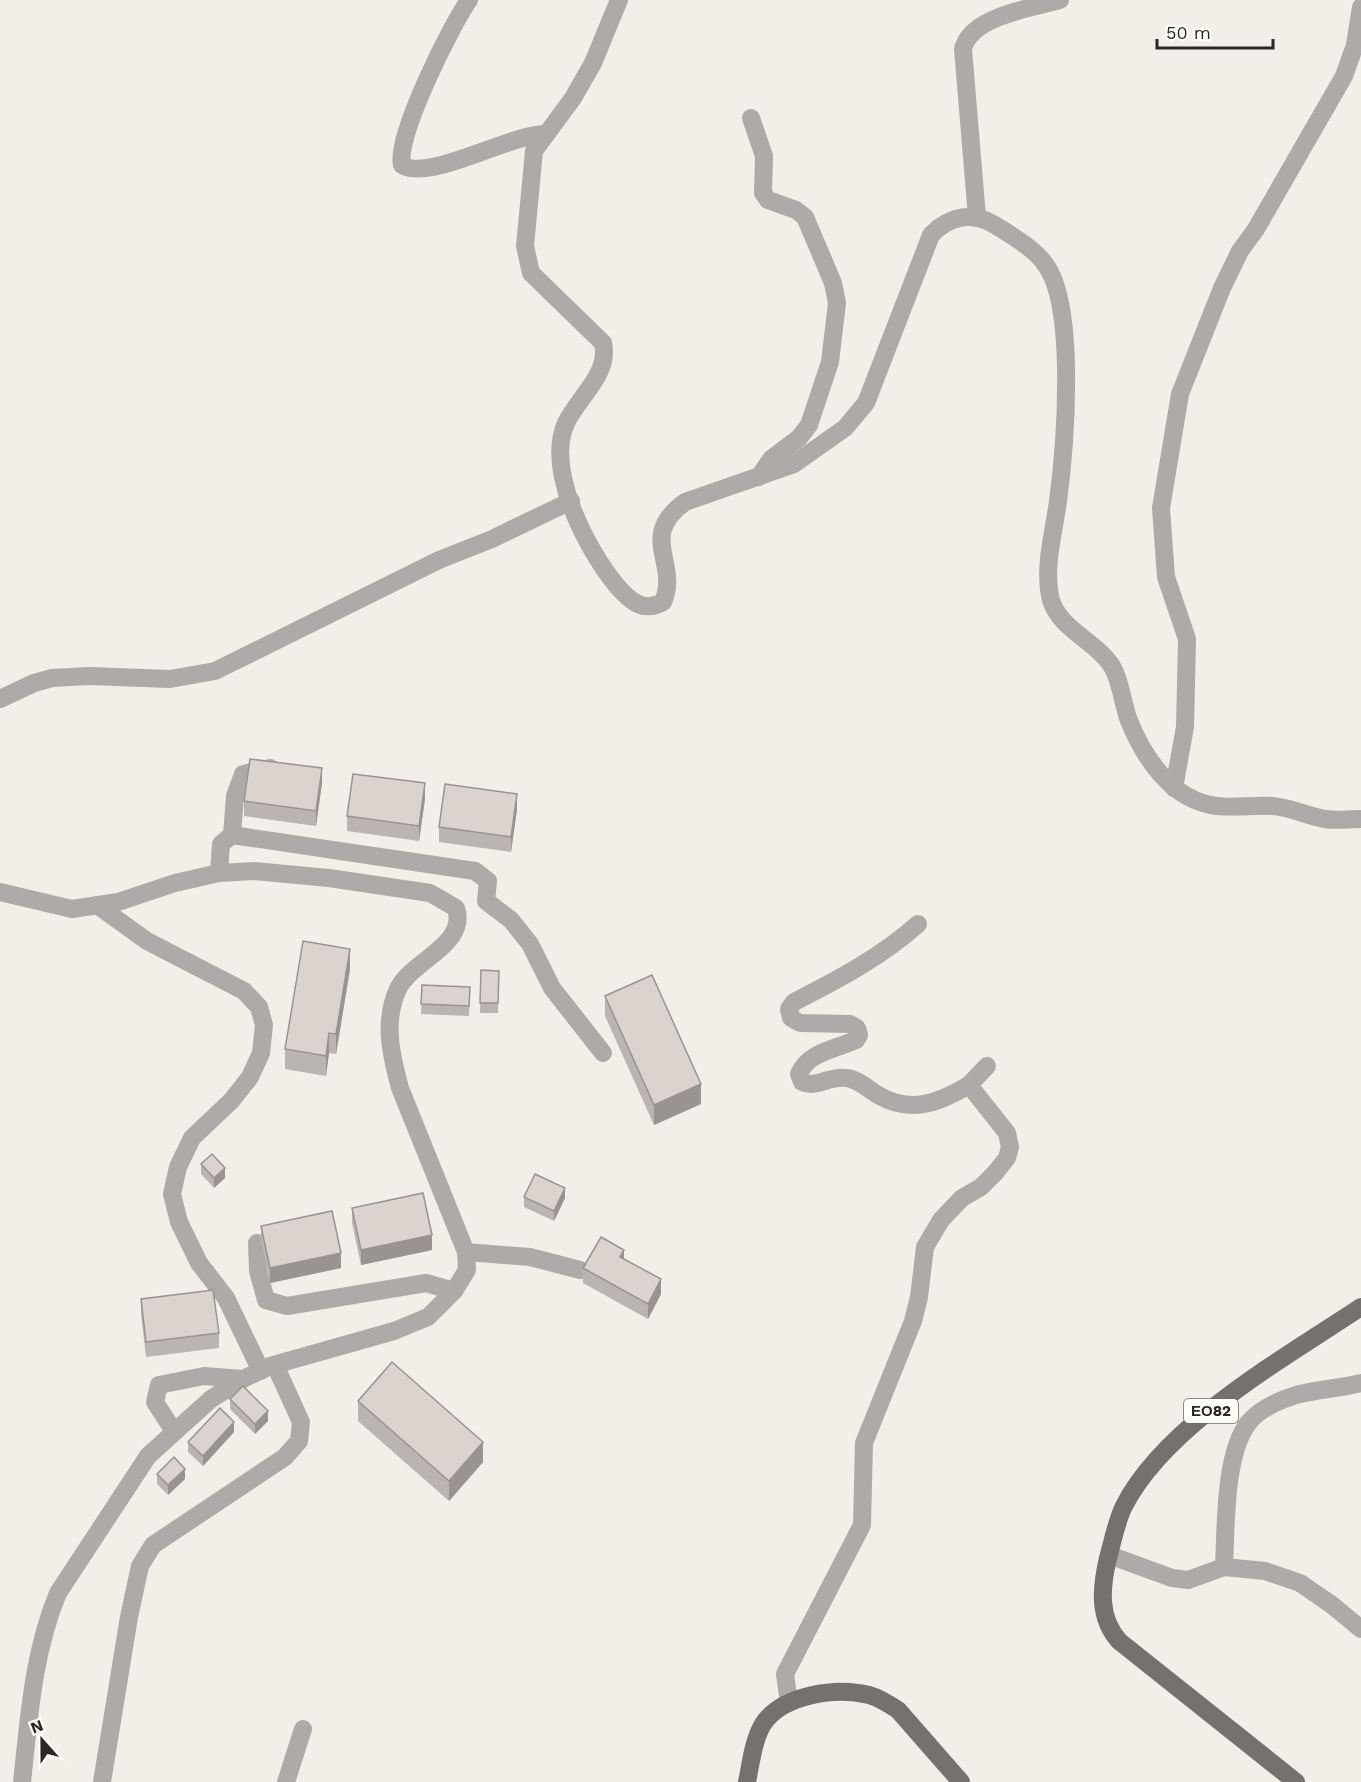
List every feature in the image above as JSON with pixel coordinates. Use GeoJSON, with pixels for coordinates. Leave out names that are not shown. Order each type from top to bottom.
{"type":"FeatureCollection","features":[{"type":"Feature","properties":{"kind":"main road","name":"ΕΟ82"},"geometry":{"type":"LineString","coordinates":[[1296,1782],[1149,1667],[1111,1631],[1106,1620],[1102,1598],[1109,1555],[1123,1508],[1156,1458],[1178,1437],[1235,1392],[1361,1307]]}},
{"type":"Feature","properties":{"kind":"main road"},"geometry":{"type":"LineString","coordinates":[[747,1782],[757,1736],[764,1723],[789,1703],[840,1692],[871,1695],[885,1701],[908,1718],[961,1782]]}},
{"type":"Feature","properties":{"kind":"street"},"geometry":{"type":"LineString","coordinates":[[469,0],[450,28],[423,89],[404,145],[402,165],[417,169],[438,167],[528,134],[545,134]]}},
{"type":"Feature","properties":{"kind":"street"},"geometry":{"type":"LineString","coordinates":[[619,0],[592,63],[573,98],[534,151],[525,246],[527,262],[538,282],[597,336],[606,355],[603,367],[569,417],[559,449],[571,501],[587,542],[626,596],[640,606],[653,607],[663,602],[666,594],[661,534],[665,521],[686,502],[794,464],[820,448],[845,428],[866,403],[931,235],[942,224],[958,217],[977,217],[994,224],[1030,249],[1045,264],[1056,283],[1065,345],[1065,387],[1060,489],[1047,576],[1051,599],[1062,618],[1105,656],[1115,672],[1132,729],[1158,771],[1174,788],[1191,799],[1216,806],[1274,806],[1325,819],[1361,819]]}},
{"type":"Feature","properties":{"kind":"street"},"geometry":{"type":"LineString","coordinates":[[977,217],[963,49],[965,39],[972,31],[986,22],[1060,0]]}},
{"type":"Feature","properties":{"kind":"street"},"geometry":{"type":"LineString","coordinates":[[1174,788],[1185,727],[1187,639],[1166,577],[1161,508],[1180,394],[1222,288],[1240,251],[1256,229],[1344,76],[1355,45],[1361,7]]}},
{"type":"Feature","properties":{"kind":"street"},"geometry":{"type":"LineString","coordinates":[[751,118],[765,156],[763,193],[768,200],[796,210],[806,217],[833,283],[837,303],[830,362],[809,425],[799,438],[771,459],[759,477]]}},
{"type":"Feature","properties":{"kind":"street"},"geometry":{"type":"LineString","coordinates":[[0,699],[34,682],[52,678],[89,676],[170,678],[215,671],[439,561],[492,539],[571,501]]}},
{"type":"Feature","properties":{"kind":"street"},"geometry":{"type":"LineString","coordinates":[[232,836],[235,796],[243,774],[264,767],[288,771]]}},
{"type":"Feature","properties":{"kind":"street"},"geometry":{"type":"LineString","coordinates":[[219,873],[221,844],[232,836],[475,871],[488,881],[486,901]]}},
{"type":"Feature","properties":{"kind":"street"},"geometry":{"type":"LineString","coordinates":[[354,882],[358,854]]}},
{"type":"Feature","properties":{"kind":"street"},"geometry":{"type":"LineString","coordinates":[[0,892],[72,909],[118,902],[175,883],[219,873],[254,871],[430,893],[456,908],[486,901]]}},
{"type":"Feature","properties":{"kind":"street"},"geometry":{"type":"LineString","coordinates":[[486,901],[511,920],[530,944],[552,988],[603,1053]]}},
{"type":"Feature","properties":{"kind":"street"},"geometry":{"type":"LineString","coordinates":[[97,905],[147,941],[244,991],[259,1007],[264,1026],[261,1053],[250,1077],[232,1100],[192,1138],[178,1167],[172,1194],[179,1222],[199,1263],[226,1298],[301,1422],[299,1441],[285,1457],[153,1545],[140,1566],[129,1617],[102,1782]]}},
{"type":"Feature","properties":{"kind":"street"},"geometry":{"type":"LineString","coordinates":[[22,1782],[34,1678],[48,1617],[58,1593],[148,1456],[173,1430],[211,1399],[243,1379],[268,1368],[394,1331],[428,1317],[454,1291],[467,1270],[466,1252],[400,1088],[393,1063],[389,1018],[399,988],[411,971],[453,936],[459,918],[456,908]]}},
{"type":"Feature","properties":{"kind":"street"},"geometry":{"type":"LineString","coordinates":[[918,924],[891,948],[863,966],[794,1002],[789,1009],[791,1018],[800,1023],[850,1024],[857,1028],[860,1035],[856,1040],[822,1053],[803,1065],[799,1074],[801,1082],[809,1085],[846,1078],[861,1083],[895,1104],[911,1106],[930,1104],[969,1085],[987,1066]]}},
{"type":"Feature","properties":{"kind":"street"},"geometry":{"type":"LineString","coordinates":[[789,1703],[785,1674],[862,1525],[864,1443],[913,1321],[919,1297],[925,1247],[940,1220],[962,1198],[981,1187],[995,1173],[1006,1158],[1010,1147],[1008,1133],[969,1085]]}},
{"type":"Feature","properties":{"kind":"street"},"geometry":{"type":"LineString","coordinates":[[257,1243],[258,1271],[266,1300],[287,1306],[426,1283],[454,1291]]}},
{"type":"Feature","properties":{"kind":"street"},"geometry":{"type":"LineString","coordinates":[[466,1252],[530,1257],[579,1270]]}},
{"type":"Feature","properties":{"kind":"street"},"geometry":{"type":"LineString","coordinates":[[173,1430],[155,1402],[159,1385],[204,1376],[243,1379]]}},
{"type":"Feature","properties":{"kind":"street"},"geometry":{"type":"LineString","coordinates":[[1224,1567],[1228,1489],[1236,1451],[1249,1423],[1269,1406],[1293,1396],[1361,1383]]}},
{"type":"Feature","properties":{"kind":"street"},"geometry":{"type":"LineString","coordinates":[[1109,1555],[1172,1578],[1188,1580],[1224,1567],[1265,1571],[1300,1583],[1361,1629]]}},
{"type":"Feature","properties":{"kind":"street"},"geometry":{"type":"LineString","coordinates":[[286,1782],[303,1729]]}},
{"type":"Feature","properties":{"kind":"building"},"geometry":{"type":"Polygon","coordinates":[[[250,759],[322,768],[316,811],[244,801],[250,759]]]}},
{"type":"Feature","properties":{"kind":"building"},"geometry":{"type":"Polygon","coordinates":[[[353,774],[425,783],[419,826],[347,816],[353,774]]]}},
{"type":"Feature","properties":{"kind":"building"},"geometry":{"type":"Polygon","coordinates":[[[445,784],[517,794],[511,837],[439,827],[445,784]]]}},
{"type":"Feature","properties":{"kind":"building"},"geometry":{"type":"Polygon","coordinates":[[[303,941],[350,949],[336,1034],[329,1033],[326,1056],[285,1049],[303,941]]]}},
{"type":"Feature","properties":{"kind":"building"},"geometry":{"type":"Polygon","coordinates":[[[481,970],[499,971],[498,1003],[480,1003],[481,970]]]}},
{"type":"Feature","properties":{"kind":"building"},"geometry":{"type":"Polygon","coordinates":[[[652,975],[701,1084],[654,1105],[605,996],[652,975]]]}},
{"type":"Feature","properties":{"kind":"building"},"geometry":{"type":"Polygon","coordinates":[[[422,985],[470,987],[469,1006],[421,1004],[422,985]]]}},
{"type":"Feature","properties":{"kind":"building"},"geometry":{"type":"Polygon","coordinates":[[[212,1154],[225,1168],[214,1178],[201,1164],[212,1154]]]}},
{"type":"Feature","properties":{"kind":"building"},"geometry":{"type":"Polygon","coordinates":[[[535,1174],[565,1188],[554,1211],[524,1197],[535,1174]]]}},
{"type":"Feature","properties":{"kind":"building"},"geometry":{"type":"Polygon","coordinates":[[[423,1193],[432,1235],[361,1250],[352,1208],[423,1193]]]}},
{"type":"Feature","properties":{"kind":"building"},"geometry":{"type":"Polygon","coordinates":[[[332,1211],[341,1253],[270,1268],[261,1226],[332,1211]]]}},
{"type":"Feature","properties":{"kind":"building"},"geometry":{"type":"Polygon","coordinates":[[[601,1237],[624,1250],[620,1257],[661,1279],[648,1304],[583,1268],[601,1237]]]}},
{"type":"Feature","properties":{"kind":"building"},"geometry":{"type":"Polygon","coordinates":[[[213,1290],[219,1333],[146,1342],[141,1299],[213,1290]]]}},
{"type":"Feature","properties":{"kind":"building"},"geometry":{"type":"Polygon","coordinates":[[[392,1362],[483,1442],[449,1481],[358,1401],[392,1362]]]}},
{"type":"Feature","properties":{"kind":"building"},"geometry":{"type":"Polygon","coordinates":[[[243,1386],[268,1411],[255,1424],[230,1399],[243,1386]]]}},
{"type":"Feature","properties":{"kind":"building"},"geometry":{"type":"Polygon","coordinates":[[[220,1408],[234,1422],[203,1456],[188,1442],[220,1408]]]}},
{"type":"Feature","properties":{"kind":"building"},"geometry":{"type":"Polygon","coordinates":[[[174,1457],[185,1469],[168,1485],[157,1474],[174,1457]]]}}]}
